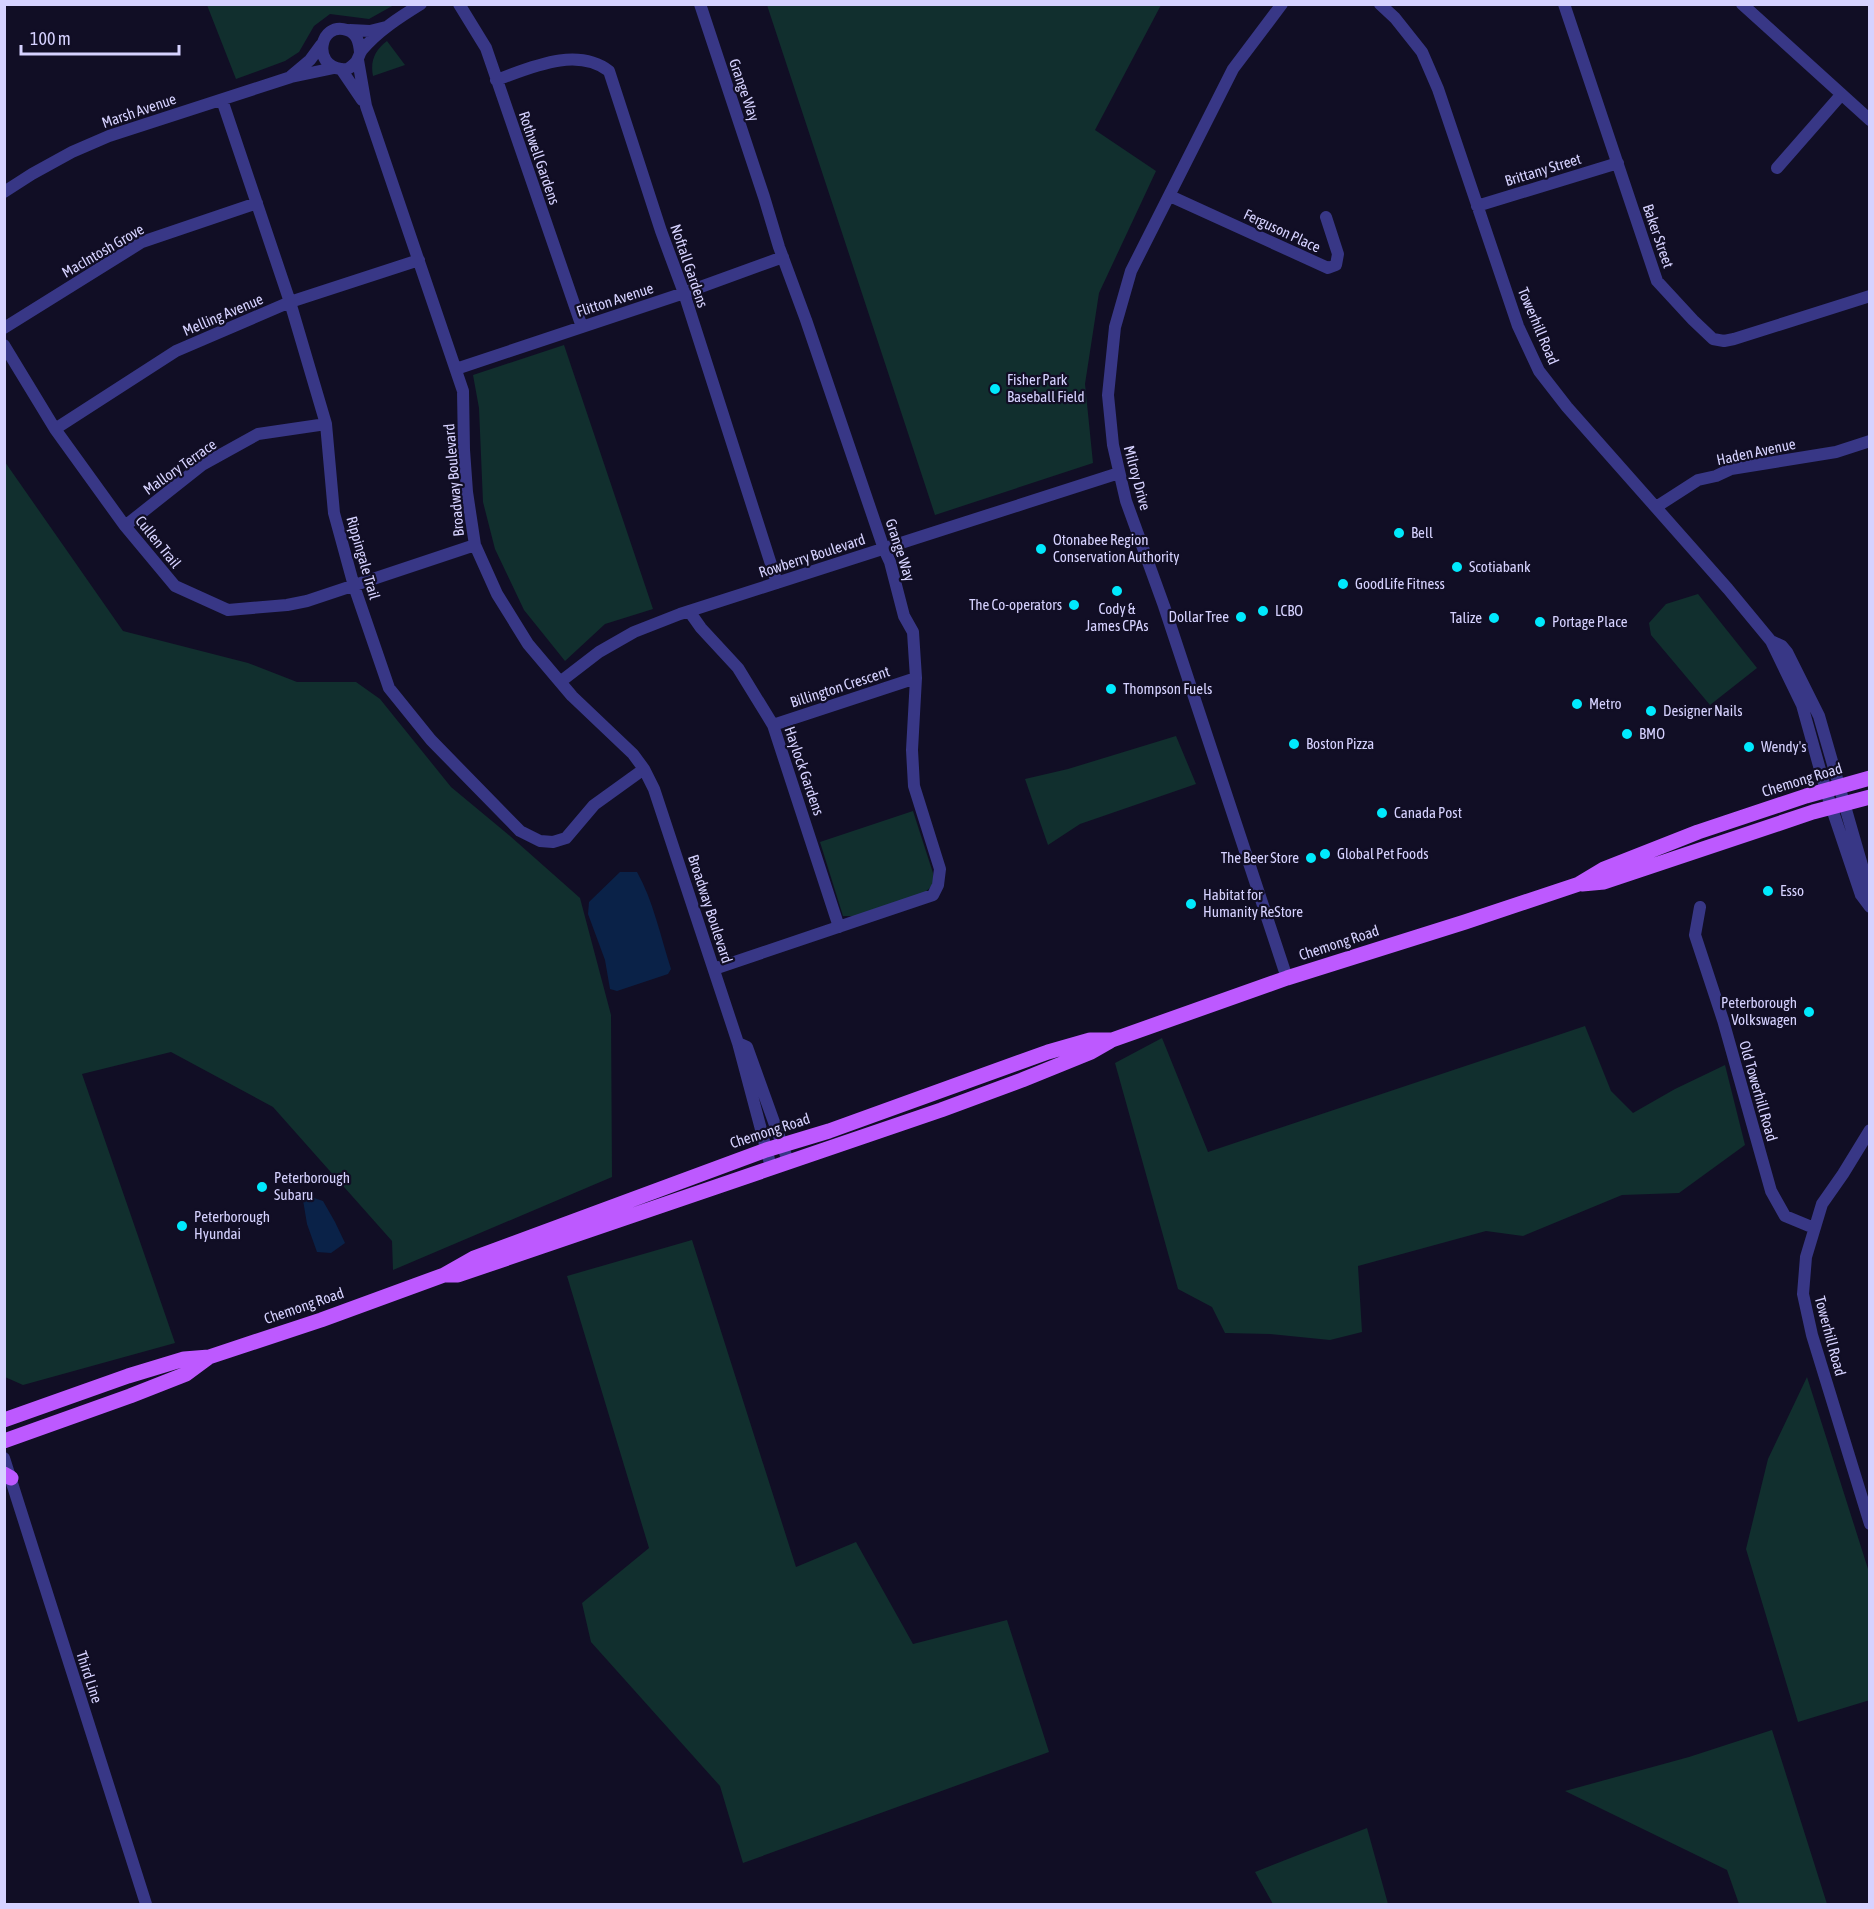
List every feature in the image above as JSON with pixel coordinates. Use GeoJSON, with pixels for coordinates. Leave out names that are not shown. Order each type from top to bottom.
{"type":"FeatureCollection","features":[{"type":"Feature","properties":{"kind":"main road","name":"Chemong Road"},"geometry":{"type":"LineString","coordinates":[[444,1275],[458,1275],[1022,1080],[1091,1052],[1112,1040],[1287,978],[1579,884],[1604,869],[1669,842],[1869,778]]}},
{"type":"Feature","properties":{"kind":"main road","name":"Chemong Road"},"geometry":{"type":"LineString","coordinates":[[1579,884],[1604,882],[1710,846],[1869,797]]}},
{"type":"Feature","properties":{"kind":"main road","name":"Chemong Road"},"geometry":{"type":"LineString","coordinates":[[4,1420],[128,1376],[184,1359],[209,1357],[321,1320],[444,1275],[474,1258],[766,1150],[828,1131],[1048,1052],[1089,1040],[1112,1040]]}},
{"type":"Feature","properties":{"kind":"main road","name":"Chemong Road"},"geometry":{"type":"LineString","coordinates":[[4,1442],[186,1374],[209,1357]]}},
{"type":"Feature","properties":{"kind":"street"},"geometry":{"type":"LineString","coordinates":[[388,27],[370,31],[338,28],[326,34],[321,45],[323,58],[337,69],[352,67],[359,56],[388,27],[393,22],[421,4]]}},
{"type":"Feature","properties":{"kind":"street","name":"Rothwell Gardens"},"geometry":{"type":"LineString","coordinates":[[459,4],[486,48],[582,327]]}},
{"type":"Feature","properties":{"kind":"street","name":"Grange Way"},"geometry":{"type":"LineString","coordinates":[[700,4],[783,258],[890,562],[904,616],[913,632],[916,678],[912,750],[914,786],[940,869],[938,885],[933,895],[714,969]]}},
{"type":"Feature","properties":{"kind":"street","name":"Milroy Drive"},"geometry":{"type":"LineString","coordinates":[[1282,4],[1233,69],[1131,271],[1115,327],[1108,395],[1113,445],[1126,501],[1164,606],[1287,978]]}},
{"type":"Feature","properties":{"kind":"street","name":"Towerhill Road"},"geometry":{"type":"LineString","coordinates":[[1380,4],[1395,18],[1422,52],[1438,89],[1518,326],[1539,371],[1567,407],[1771,641],[1802,705],[1833,789],[1861,895],[1869,907]]}},
{"type":"Feature","properties":{"kind":"street","name":"Baker Street"},"geometry":{"type":"LineString","coordinates":[[1564,4],[1658,281],[1693,320],[1713,339],[1724,341],[1869,296]]}},
{"type":"Feature","properties":{"kind":"street"},"geometry":{"type":"LineString","coordinates":[[1742,4],[1869,120]]}},
{"type":"Feature","properties":{"kind":"street"},"geometry":{"type":"LineString","coordinates":[[350,30],[359,39],[359,56]]}},
{"type":"Feature","properties":{"kind":"street","name":"Marsh Avenue"},"geometry":{"type":"LineString","coordinates":[[291,77],[310,60],[321,45]]}},
{"type":"Feature","properties":{"kind":"street","name":"Broadway Boulevard"},"geometry":{"type":"LineString","coordinates":[[359,56],[366,106],[463,391],[467,492],[475,545],[497,594],[528,644],[572,696],[633,754],[654,789],[738,1043],[771,1167]]}},
{"type":"Feature","properties":{"kind":"street","name":"Noftall Gardens"},"geometry":{"type":"LineString","coordinates":[[496,80],[534,66],[571,60],[592,61],[609,71],[684,293],[777,583]]}},
{"type":"Feature","properties":{"kind":"street","name":"Broadway Boulevard"},"geometry":{"type":"LineString","coordinates":[[337,69],[366,106]]}},
{"type":"Feature","properties":{"kind":"street","name":"Marsh Avenue"},"geometry":{"type":"LineString","coordinates":[[4,192],[72,152],[109,136],[291,77],[337,69]]}},
{"type":"Feature","properties":{"kind":"street"},"geometry":{"type":"LineString","coordinates":[[1777,168],[1841,95]]}},
{"type":"Feature","properties":{"kind":"street","name":"Rippingale Trail"},"geometry":{"type":"LineString","coordinates":[[222,100],[290,302],[326,424],[334,513],[354,586],[389,688],[431,740],[520,831],[540,841],[553,842],[566,838],[594,805],[644,769]]}},
{"type":"Feature","properties":{"kind":"street","name":"Brittany Street"},"geometry":{"type":"LineString","coordinates":[[1477,206],[1618,163]]}},
{"type":"Feature","properties":{"kind":"street","name":"Ferguson Place"},"geometry":{"type":"LineString","coordinates":[[1170,196],[1328,268],[1336,265],[1338,254],[1326,217]]}},
{"type":"Feature","properties":{"kind":"street","name":"MacIntosh Grove"},"geometry":{"type":"LineString","coordinates":[[4,328],[142,242],[257,203]]}},
{"type":"Feature","properties":{"kind":"street","name":"Flitton Avenue"},"geometry":{"type":"LineString","coordinates":[[456,369],[783,258]]}},
{"type":"Feature","properties":{"kind":"street","name":"Melling Avenue"},"geometry":{"type":"LineString","coordinates":[[55,429],[176,351],[290,302],[418,260]]}},
{"type":"Feature","properties":{"kind":"street","name":"Cullen Trail"},"geometry":{"type":"LineString","coordinates":[[4,345],[55,429],[125,526],[175,586],[228,610],[308,601],[475,545]]}},
{"type":"Feature","properties":{"kind":"street","name":"Mallory Terrace"},"geometry":{"type":"LineString","coordinates":[[125,526],[202,465],[258,434],[326,424]]}},
{"type":"Feature","properties":{"kind":"street","name":"Haden Avenue"},"geometry":{"type":"LineString","coordinates":[[1656,507],[1698,480],[1731,470],[1836,452],[1869,441]]}},
{"type":"Feature","properties":{"kind":"street","name":"Rowberry Boulevard"},"geometry":{"type":"LineString","coordinates":[[560,682],[599,652],[628,635],[689,611],[1119,473]]}},
{"type":"Feature","properties":{"kind":"street","name":"Haylock Gardens"},"geometry":{"type":"LineString","coordinates":[[689,611],[701,628],[738,668],[773,725],[839,927]]}},
{"type":"Feature","properties":{"kind":"street","name":"Billington Crescent"},"geometry":{"type":"LineString","coordinates":[[773,725],[916,678]]}},
{"type":"Feature","properties":{"kind":"street","name":"Towerhill Road"},"geometry":{"type":"LineString","coordinates":[[1838,806],[1869,893]]}},
{"type":"Feature","properties":{"kind":"street","name":"Old Towerhill Road"},"geometry":{"type":"LineString","coordinates":[[1701,907],[1695,935],[1723,1020],[1771,1191],[1785,1216],[1814,1228]]}},
{"type":"Feature","properties":{"kind":"street","name":"Broadway Boulevard"},"geometry":{"type":"LineString","coordinates":[[738,1043],[747,1047],[788,1161]]}},
{"type":"Feature","properties":{"kind":"street","name":"Towerhill Road"},"geometry":{"type":"LineString","coordinates":[[1869,1130],[1822,1204],[1806,1257],[1803,1294],[1812,1335],[1869,1524]]}},
{"type":"Feature","properties":{"kind":"street","name":"Third Line"},"geometry":{"type":"LineString","coordinates":[[4,1458],[146,1905]]}},
{"type":"Feature","properties":{"kind":"green space"},"geometry":{"type":"Polygon","coordinates":[[[207,5],[394,5],[369,19],[330,14],[314,26],[299,52],[285,61],[236,79],[207,5]]]}},
{"type":"Feature","properties":{"kind":"green space"},"geometry":{"type":"Polygon","coordinates":[[[767,5],[1161,5],[1095,130],[1156,171],[1099,293],[1085,384],[1093,463],[935,515],[767,5]]]}},
{"type":"Feature","properties":{"kind":"green space"},"geometry":{"type":"Polygon","coordinates":[[[387,41],[405,65],[373,76],[374,56],[387,41]]]}},
{"type":"Feature","properties":{"kind":"green space"},"geometry":{"type":"Polygon","coordinates":[[[564,345],[653,609],[605,624],[565,661],[524,610],[495,549],[483,502],[479,408],[473,375],[564,345]]]}},
{"type":"Feature","properties":{"kind":"green space"},"geometry":{"type":"Polygon","coordinates":[[[5,462],[123,631],[248,663],[297,682],[356,682],[380,699],[451,787],[580,898],[611,1015],[612,1177],[393,1270],[392,1241],[273,1107],[171,1052],[82,1074],[175,1343],[23,1385],[5,1377],[5,462]]]}},
{"type":"Feature","properties":{"kind":"green space"},"geometry":{"type":"Polygon","coordinates":[[[1698,594],[1757,668],[1710,705],[1651,635],[1649,623],[1666,604],[1698,594]]]}},
{"type":"Feature","properties":{"kind":"green space"},"geometry":{"type":"Polygon","coordinates":[[[1176,736],[1196,784],[1080,824],[1048,845],[1025,779],[1068,769],[1176,736]]]}},
{"type":"Feature","properties":{"kind":"green space"},"geometry":{"type":"Polygon","coordinates":[[[913,811],[933,873],[933,885],[922,895],[855,916],[843,916],[820,842],[913,811]]]}},
{"type":"Feature","properties":{"kind":"green space"},"geometry":{"type":"Polygon","coordinates":[[[1585,1026],[1611,1091],[1633,1113],[1675,1089],[1725,1065],[1745,1145],[1679,1193],[1622,1195],[1523,1236],[1486,1231],[1358,1266],[1362,1332],[1330,1340],[1270,1334],[1225,1333],[1212,1307],[1178,1289],[1115,1063],[1162,1038],[1208,1152],[1585,1026]]]}},
{"type":"Feature","properties":{"kind":"green space"},"geometry":{"type":"Polygon","coordinates":[[[692,1240],[796,1567],[856,1542],[913,1644],[1007,1620],[1049,1752],[743,1863],[720,1786],[591,1642],[582,1603],[649,1548],[567,1276],[692,1240]]]}},
{"type":"Feature","properties":{"kind":"green space"},"geometry":{"type":"Polygon","coordinates":[[[1807,1377],[1869,1572],[1870,1700],[1798,1722],[1746,1549],[1768,1459],[1807,1377]]]}},
{"type":"Feature","properties":{"kind":"green space"},"geometry":{"type":"Polygon","coordinates":[[[1772,1730],[1827,1904],[1739,1904],[1727,1870],[1565,1791],[1689,1757],[1772,1730]]]}},
{"type":"Feature","properties":{"kind":"green space"},"geometry":{"type":"Polygon","coordinates":[[[1367,1828],[1388,1904],[1273,1904],[1255,1872],[1367,1828]]]}},
{"type":"Feature","properties":{"kind":"water"},"geometry":{"type":"Polygon","coordinates":[[[620,872],[637,872],[643,883],[671,969],[668,974],[617,991],[610,989],[605,960],[588,914],[589,902],[620,872]]]}},
{"type":"Feature","properties":{"kind":"water"},"geometry":{"type":"Polygon","coordinates":[[[302,1194],[323,1201],[335,1222],[345,1243],[331,1253],[317,1252],[307,1224],[302,1194]]]}},
{"type":"Feature","properties":{"kind":"place","name":"Fisher Park Baseball Field"},"geometry":{"type":"Point","coordinates":[995,389]}},
{"type":"Feature","properties":{"kind":"place","name":"Bell"},"geometry":{"type":"Point","coordinates":[1399,533]}},
{"type":"Feature","properties":{"kind":"place","name":"Otonabee Region Conservation Authority"},"geometry":{"type":"Point","coordinates":[1041,549]}},
{"type":"Feature","properties":{"kind":"place","name":"Scotiabank"},"geometry":{"type":"Point","coordinates":[1457,567]}},
{"type":"Feature","properties":{"kind":"place","name":"GoodLife Fitness"},"geometry":{"type":"Point","coordinates":[1343,584]}},
{"type":"Feature","properties":{"kind":"place","name":"Cody & James CPAs"},"geometry":{"type":"Point","coordinates":[1117,591]}},
{"type":"Feature","properties":{"kind":"place","name":"The Co-operators"},"geometry":{"type":"Point","coordinates":[1074,605]}},
{"type":"Feature","properties":{"kind":"place","name":"LCBO"},"geometry":{"type":"Point","coordinates":[1263,611]}},
{"type":"Feature","properties":{"kind":"place","name":"Dollar Tree"},"geometry":{"type":"Point","coordinates":[1241,617]}},
{"type":"Feature","properties":{"kind":"place","name":"Talize"},"geometry":{"type":"Point","coordinates":[1494,618]}},
{"type":"Feature","properties":{"kind":"place","name":"Portage Place"},"geometry":{"type":"Point","coordinates":[1540,622]}},
{"type":"Feature","properties":{"kind":"place","name":"Thompson Fuels"},"geometry":{"type":"Point","coordinates":[1111,689]}},
{"type":"Feature","properties":{"kind":"place","name":"Metro"},"geometry":{"type":"Point","coordinates":[1577,704]}},
{"type":"Feature","properties":{"kind":"place","name":"Designer Nails"},"geometry":{"type":"Point","coordinates":[1651,711]}},
{"type":"Feature","properties":{"kind":"place","name":"BMO"},"geometry":{"type":"Point","coordinates":[1627,734]}},
{"type":"Feature","properties":{"kind":"place","name":"Boston Pizza"},"geometry":{"type":"Point","coordinates":[1294,744]}},
{"type":"Feature","properties":{"kind":"place","name":"Wendy's"},"geometry":{"type":"Point","coordinates":[1749,747]}},
{"type":"Feature","properties":{"kind":"place","name":"Canada Post"},"geometry":{"type":"Point","coordinates":[1382,813]}},
{"type":"Feature","properties":{"kind":"place","name":"Global Pet Foods"},"geometry":{"type":"Point","coordinates":[1325,854]}},
{"type":"Feature","properties":{"kind":"place","name":"The Beer Store"},"geometry":{"type":"Point","coordinates":[1311,858]}},
{"type":"Feature","properties":{"kind":"place","name":"Esso"},"geometry":{"type":"Point","coordinates":[1768,891]}},
{"type":"Feature","properties":{"kind":"place","name":"Habitat for Humanity ReStore"},"geometry":{"type":"Point","coordinates":[1191,904]}},
{"type":"Feature","properties":{"kind":"place","name":"Peterborough Volkswagen"},"geometry":{"type":"Point","coordinates":[1809,1012]}},
{"type":"Feature","properties":{"kind":"place","name":"Peterborough Subaru"},"geometry":{"type":"Point","coordinates":[262,1187]}},
{"type":"Feature","properties":{"kind":"place","name":"Peterborough Hyundai"},"geometry":{"type":"Point","coordinates":[182,1226]}}]}
